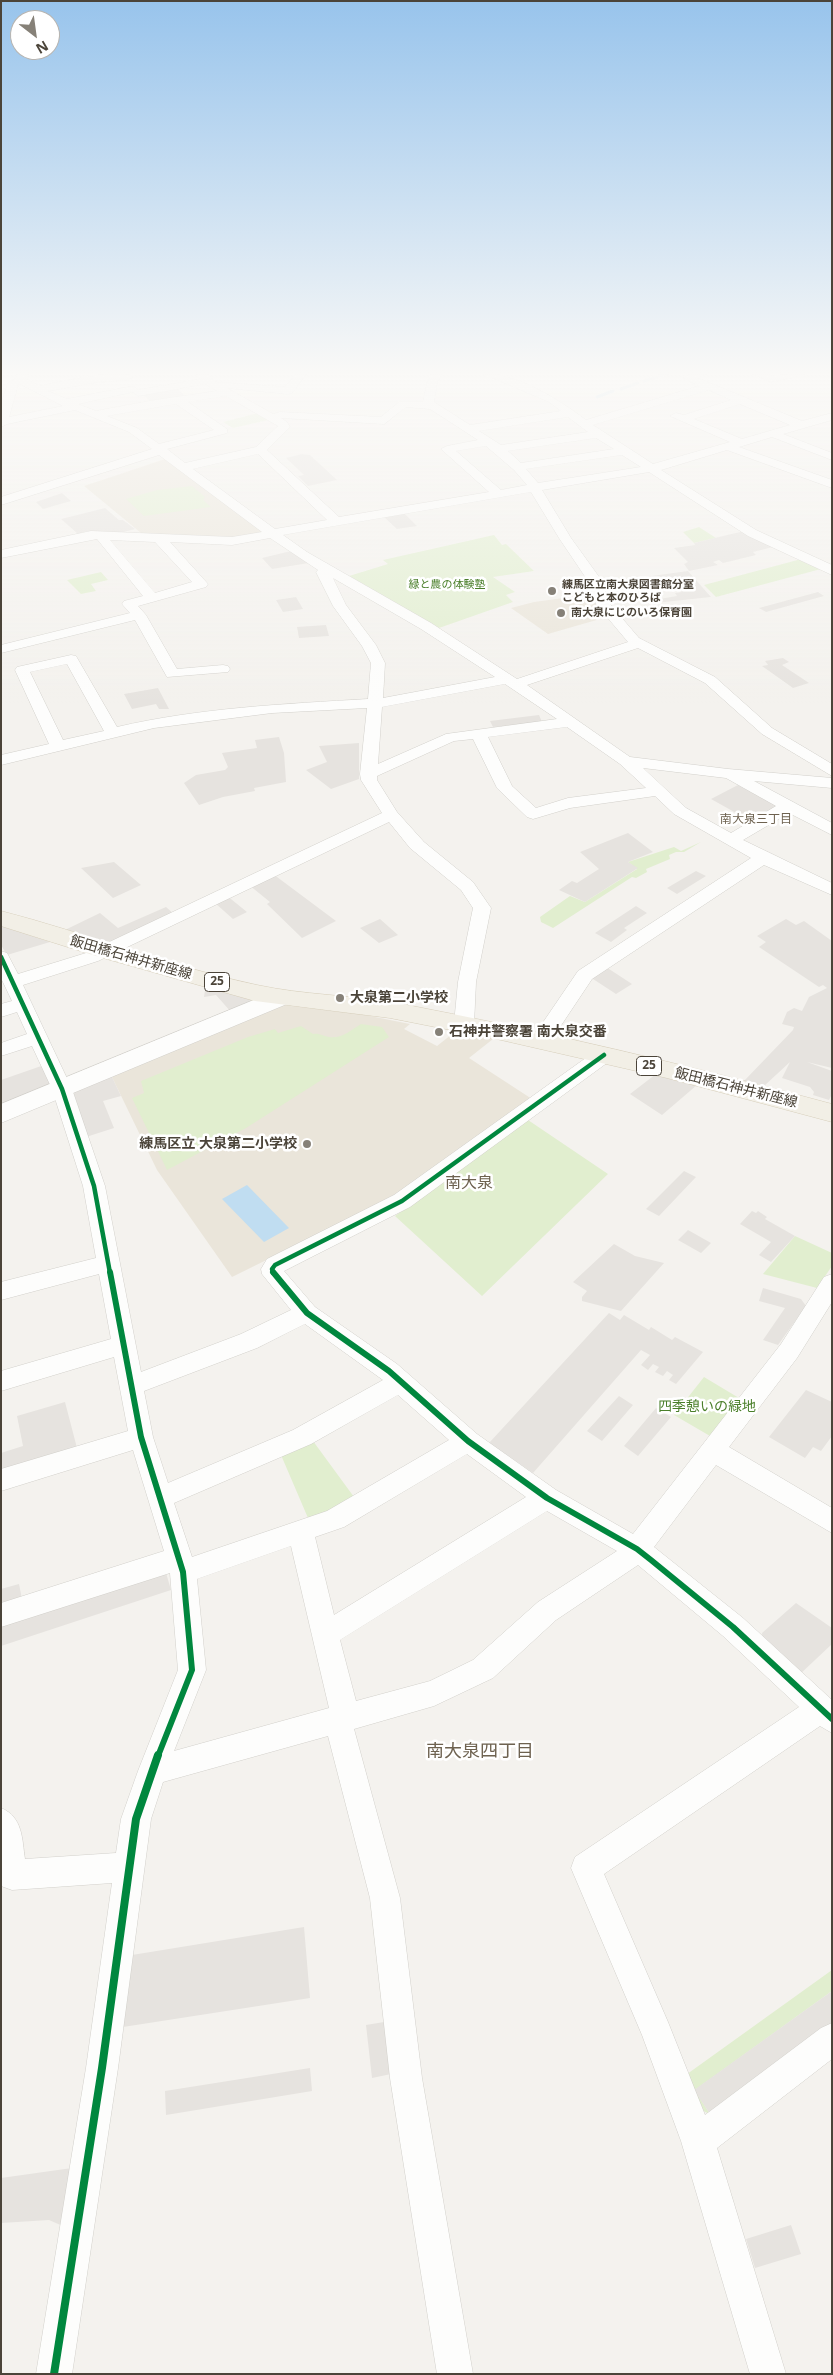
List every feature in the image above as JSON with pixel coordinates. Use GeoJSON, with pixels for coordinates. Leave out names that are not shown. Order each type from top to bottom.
{"type":"FeatureCollection","features":[{"type":"Feature","properties":{"kind":"main road","name":"飯田橋石神井新座線"},"geometry":{"type":"LineString","coordinates":[[1,918],[104,951],[278,998],[351,1004],[464,1024],[697,1077],[832,1113]]}},
{"type":"Feature","properties":{"kind":"street"},"geometry":{"type":"LineString","coordinates":[[1,501],[53,484]]}},
{"type":"Feature","properties":{"kind":"street"},"geometry":{"type":"LineString","coordinates":[[206,484],[273,534],[327,569],[414,618],[511,681],[626,761],[680,811],[763,858],[832,890]]}},
{"type":"Feature","properties":{"kind":"street"},"geometry":{"type":"LineString","coordinates":[[296,484],[337,522]]}},
{"type":"Feature","properties":{"kind":"street"},"geometry":{"type":"LineString","coordinates":[[487,484],[499,494]]}},
{"type":"Feature","properties":{"kind":"street"},"geometry":{"type":"LineString","coordinates":[[532,484],[565,538],[596,581],[603,604],[637,644],[710,680],[767,731],[832,771]]}},
{"type":"Feature","properties":{"kind":"street"},"geometry":{"type":"LineString","coordinates":[[1,554],[100,535],[232,541],[560,484]]}},
{"type":"Feature","properties":{"kind":"street"},"geometry":{"type":"LineString","coordinates":[[678,484],[752,533],[829,566]]}},
{"type":"Feature","properties":{"kind":"street"},"geometry":{"type":"LineString","coordinates":[[100,535],[132,576],[153,598]]}},
{"type":"Feature","properties":{"kind":"street"},"geometry":{"type":"LineString","coordinates":[[158,537],[201,584],[128,604],[139,615],[172,674],[223,669]]}},
{"type":"Feature","properties":{"kind":"street"},"geometry":{"type":"LineString","coordinates":[[327,569],[323,572],[330,589],[340,606],[369,645],[378,663],[376,702],[368,774],[378,797],[391,815],[415,840],[416,844],[467,886],[482,908],[467,982],[464,1024]]}},
{"type":"Feature","properties":{"kind":"street"},"geometry":{"type":"LineString","coordinates":[[1,649],[139,615]]}},
{"type":"Feature","properties":{"kind":"street"},"geometry":{"type":"LineString","coordinates":[[1,760],[154,723],[227,714],[376,702],[511,681],[637,644]]}},
{"type":"Feature","properties":{"kind":"street"},"geometry":{"type":"LineString","coordinates":[[58,746],[22,670],[71,659],[112,732]]}},
{"type":"Feature","properties":{"kind":"street"},"geometry":{"type":"LineString","coordinates":[[368,774],[451,737],[569,722]]}},
{"type":"Feature","properties":{"kind":"street"},"geometry":{"type":"LineString","coordinates":[[478,733],[506,790],[533,814],[572,802],[658,791]]}},
{"type":"Feature","properties":{"kind":"street"},"geometry":{"type":"LineString","coordinates":[[626,761],[728,774],[832,783]]}},
{"type":"Feature","properties":{"kind":"street"},"geometry":{"type":"LineString","coordinates":[[728,774],[832,830]]}},
{"type":"Feature","properties":{"kind":"street"},"geometry":{"type":"LineString","coordinates":[[731,840],[787,807]]}},
{"type":"Feature","properties":{"kind":"street"},"geometry":{"type":"LineString","coordinates":[[14,982],[104,951],[391,815]]}},
{"type":"Feature","properties":{"kind":"street"},"geometry":{"type":"LineString","coordinates":[[541,1040],[585,975],[763,858]]}},
{"type":"Feature","properties":{"kind":"street"},"geometry":{"type":"LineString","coordinates":[[1,957],[62,1090],[94,1186],[110,1263],[122,1345],[141,1436],[181,1565],[192,1670],[152,1771],[136,1819],[102,2068],[54,2374]]}},
{"type":"Feature","properties":{"kind":"street"},"geometry":{"type":"LineString","coordinates":[[1,1114],[278,998]]}},
{"type":"Feature","properties":{"kind":"street"},"geometry":{"type":"LineString","coordinates":[[1,1011],[22,1004]]}},
{"type":"Feature","properties":{"kind":"street"},"geometry":{"type":"LineString","coordinates":[[1,1050],[39,1037]]}},
{"type":"Feature","properties":{"kind":"street"},"geometry":{"type":"LineString","coordinates":[[604,1055],[402,1201],[275,1264],[272,1269],[273,1274],[307,1313],[390,1371],[468,1442],[547,1498],[637,1549],[733,1627],[826,1714],[586,1868],[657,2033],[698,2141],[768,2374]]}},
{"type":"Feature","properties":{"kind":"street"},"geometry":{"type":"LineString","coordinates":[[1,1291],[110,1263]]}},
{"type":"Feature","properties":{"kind":"street"},"geometry":{"type":"LineString","coordinates":[[152,1771],[434,1693],[483,1669],[547,1611],[626,1560],[637,1549],[789,1351],[832,1283]]}},
{"type":"Feature","properties":{"kind":"street"},"geometry":{"type":"LineString","coordinates":[[131,1386],[249,1340],[307,1313]]}},
{"type":"Feature","properties":{"kind":"street"},"geometry":{"type":"LineString","coordinates":[[1,1381],[122,1345]]}},
{"type":"Feature","properties":{"kind":"street"},"geometry":{"type":"LineString","coordinates":[[160,1498],[302,1437],[400,1382]]}},
{"type":"Feature","properties":{"kind":"street"},"geometry":{"type":"LineString","coordinates":[[1,1480],[141,1436]]}},
{"type":"Feature","properties":{"kind":"street"},"geometry":{"type":"LineString","coordinates":[[1,1615],[300,1531],[335,1519],[468,1442]]}},
{"type":"Feature","properties":{"kind":"street"},"geometry":{"type":"LineString","coordinates":[[713,1450],[832,1522]]}},
{"type":"Feature","properties":{"kind":"street"},"geometry":{"type":"LineString","coordinates":[[325,1636],[547,1498]]}},
{"type":"Feature","properties":{"kind":"street"},"geometry":{"type":"LineString","coordinates":[[300,1531],[325,1636],[342,1720],[385,1898],[406,2078],[454,2374]]}},
{"type":"Feature","properties":{"kind":"street"},"geometry":{"type":"LineString","coordinates":[[1,1822],[6,1830],[12,1876],[129,1866]]}},
{"type":"Feature","properties":{"kind":"street"},"geometry":{"type":"LineString","coordinates":[[698,2141],[832,2039]]}},
{"type":"Feature","properties":{"kind":"shaded area"},"geometry":{"type":"Polygon","coordinates":[[[90,484],[199,484],[263,531],[261,533],[231,538],[141,533],[84,486],[90,484]]]}},
{"type":"Feature","properties":{"kind":"shaded area"},"geometry":{"type":"Polygon","coordinates":[[[62,493],[71,501],[43,509],[36,502],[62,493]]]}},
{"type":"Feature","properties":{"kind":"shaded area"},"geometry":{"type":"Polygon","coordinates":[[[105,508],[119,520],[123,520],[135,529],[120,533],[87,531],[78,534],[61,519],[105,508]]]}},
{"type":"Feature","properties":{"kind":"shaded area"},"geometry":{"type":"Polygon","coordinates":[[[402,511],[417,526],[397,529],[384,517],[402,511]]]}},
{"type":"Feature","properties":{"kind":"shaded area"},"geometry":{"type":"Polygon","coordinates":[[[744,531],[773,547],[753,552],[756,555],[723,563],[719,560],[713,562],[718,565],[689,571],[684,564],[688,562],[674,548],[695,545],[694,543],[744,531]]]}},
{"type":"Feature","properties":{"kind":"shaded area"},"geometry":{"type":"Polygon","coordinates":[[[291,551],[309,563],[272,569],[262,558],[291,551]]]}},
{"type":"Feature","properties":{"kind":"shaded area"},"geometry":{"type":"Polygon","coordinates":[[[688,571],[711,597],[655,603],[653,600],[677,596],[675,593],[682,592],[669,577],[602,586],[601,583],[688,571]]]}},
{"type":"Feature","properties":{"kind":"shaded area"},"geometry":{"type":"Polygon","coordinates":[[[818,592],[824,596],[766,612],[759,608],[818,592]]]}},
{"type":"Feature","properties":{"kind":"shaded area","name":"南大泉にじのいろ保育園"},"geometry":{"type":"Polygon","coordinates":[[[592,594],[607,617],[548,634],[511,608],[534,602],[592,594]]]}},
{"type":"Feature","properties":{"kind":"shaded area"},"geometry":{"type":"Polygon","coordinates":[[[296,597],[303,609],[283,612],[276,600],[296,597]]]}},
{"type":"Feature","properties":{"kind":"shaded area"},"geometry":{"type":"Polygon","coordinates":[[[326,625],[329,636],[299,638],[297,627],[326,625]]]}},
{"type":"Feature","properties":{"kind":"shaded area"},"geometry":{"type":"Polygon","coordinates":[[[783,658],[789,662],[782,665],[809,683],[793,688],[762,666],[768,665],[765,661],[783,658]]]}},
{"type":"Feature","properties":{"kind":"shaded area"},"geometry":{"type":"Polygon","coordinates":[[[158,688],[169,709],[159,709],[156,704],[132,709],[124,694],[158,688]]]}},
{"type":"Feature","properties":{"kind":"shaded area"},"geometry":{"type":"Polygon","coordinates":[[[539,715],[542,722],[493,727],[490,721],[539,715]]]}},
{"type":"Feature","properties":{"kind":"shaded area"},"geometry":{"type":"Polygon","coordinates":[[[279,737],[284,753],[286,782],[254,788],[255,791],[223,797],[199,805],[184,783],[196,775],[225,770],[228,767],[222,753],[257,748],[255,740],[279,737]]]}},
{"type":"Feature","properties":{"kind":"shaded area"},"geometry":{"type":"Polygon","coordinates":[[[359,743],[359,779],[331,789],[306,770],[327,762],[319,746],[359,743]]]}},
{"type":"Feature","properties":{"kind":"shaded area"},"geometry":{"type":"Polygon","coordinates":[[[738,785],[781,808],[754,823],[711,799],[738,785]]]}},
{"type":"Feature","properties":{"kind":"shaded area"},"geometry":{"type":"Polygon","coordinates":[[[628,833],[653,852],[628,862],[638,868],[585,902],[559,890],[572,881],[577,883],[599,869],[580,852],[628,833]]]}},
{"type":"Feature","properties":{"kind":"shaded area"},"geometry":{"type":"Polygon","coordinates":[[[114,862],[141,885],[113,898],[81,868],[114,862]]]}},
{"type":"Feature","properties":{"kind":"shaded area"},"geometry":{"type":"Polygon","coordinates":[[[696,871],[706,876],[677,894],[667,888],[696,871]]]}},
{"type":"Feature","properties":{"kind":"shaded area"},"geometry":{"type":"Polygon","coordinates":[[[273,874],[336,921],[302,938],[267,904],[270,902],[249,885],[273,874]]]}},
{"type":"Feature","properties":{"kind":"shaded area"},"geometry":{"type":"Polygon","coordinates":[[[226,895],[247,912],[233,919],[215,903],[226,895]]]}},
{"type":"Feature","properties":{"kind":"shaded area"},"geometry":{"type":"Polygon","coordinates":[[[636,906],[647,913],[624,928],[627,930],[611,942],[595,933],[636,906]]]}},
{"type":"Feature","properties":{"kind":"shaded area"},"geometry":{"type":"Polygon","coordinates":[[[166,907],[174,914],[110,944],[67,934],[67,929],[100,913],[118,928],[166,907]]]}},
{"type":"Feature","properties":{"kind":"shaded area"},"geometry":{"type":"Polygon","coordinates":[[[380,919],[398,935],[379,943],[360,928],[380,919]]]}},
{"type":"Feature","properties":{"kind":"shaded area"},"geometry":{"type":"Polygon","coordinates":[[[786,919],[796,925],[804,921],[832,941],[832,1068],[807,1062],[832,1071],[832,1094],[829,1100],[813,1095],[814,1092],[810,1087],[782,1078],[790,1062],[764,1086],[744,1081],[793,1030],[794,1027],[782,1024],[787,1012],[794,1008],[802,1011],[809,997],[827,988],[823,985],[819,987],[759,947],[766,942],[757,936],[786,919]]]}},
{"type":"Feature","properties":{"kind":"shaded area"},"geometry":{"type":"Polygon","coordinates":[[[1,925],[50,942],[7,955],[1,945],[1,925]]]}},
{"type":"Feature","properties":{"kind":"shaded area"},"geometry":{"type":"Polygon","coordinates":[[[606,967],[632,984],[616,994],[590,977],[606,967]]]}},
{"type":"Feature","properties":{"kind":"shaded area"},"geometry":{"type":"Polygon","coordinates":[[[206,984],[248,996],[253,1003],[231,1012],[216,995],[204,997],[206,984]]]}},
{"type":"Feature","properties":{"kind":"shaded area","name":"練馬区立 大泉第二小学校"},"geometry":{"type":"Polygon","coordinates":[[[281,1005],[360,1014],[410,1024],[404,1029],[437,1046],[456,1031],[493,1039],[469,1058],[532,1099],[396,1196],[232,1277],[157,1170],[111,1075],[281,1005]]]}},
{"type":"Feature","properties":{"kind":"shaded area"},"geometry":{"type":"Polygon","coordinates":[[[47,1064],[55,1087],[1,1109],[1,1080],[47,1064]]]}},
{"type":"Feature","properties":{"kind":"shaded area"},"geometry":{"type":"Polygon","coordinates":[[[656,1074],[697,1085],[662,1115],[630,1094],[656,1074]]]}},
{"type":"Feature","properties":{"kind":"shaded area"},"geometry":{"type":"Polygon","coordinates":[[[111,1075],[121,1096],[103,1101],[114,1128],[86,1137],[69,1096],[74,1090],[111,1075]]]}},
{"type":"Feature","properties":{"kind":"shaded area"},"geometry":{"type":"Polygon","coordinates":[[[684,1171],[696,1177],[659,1216],[646,1209],[684,1171]]]}},
{"type":"Feature","properties":{"kind":"shaded area"},"geometry":{"type":"Polygon","coordinates":[[[752,1211],[756,1213],[758,1211],[767,1217],[765,1219],[795,1236],[771,1262],[759,1255],[771,1242],[740,1224],[752,1211]]]}},
{"type":"Feature","properties":{"kind":"shaded area"},"geometry":{"type":"Polygon","coordinates":[[[688,1230],[711,1243],[701,1253],[678,1240],[688,1230]]]}},
{"type":"Feature","properties":{"kind":"shaded area"},"geometry":{"type":"Polygon","coordinates":[[[614,1244],[635,1256],[664,1263],[621,1311],[582,1301],[582,1297],[587,1291],[573,1282],[614,1244]]]}},
{"type":"Feature","properties":{"kind":"shaded area"},"geometry":{"type":"Polygon","coordinates":[[[763,1288],[801,1299],[806,1306],[778,1345],[763,1340],[785,1308],[759,1301],[763,1288]]]}},
{"type":"Feature","properties":{"kind":"shaded area"},"geometry":{"type":"Polygon","coordinates":[[[609,1313],[620,1320],[624,1315],[649,1330],[651,1327],[672,1340],[675,1337],[703,1352],[676,1384],[669,1380],[673,1375],[667,1371],[663,1376],[655,1372],[659,1367],[653,1364],[648,1370],[641,1365],[650,1355],[641,1350],[533,1473],[489,1443],[609,1313]]]}},
{"type":"Feature","properties":{"kind":"shaded area"},"geometry":{"type":"Polygon","coordinates":[[[806,1390],[832,1402],[832,1436],[821,1451],[813,1447],[805,1458],[769,1437],[806,1390]]]}},
{"type":"Feature","properties":{"kind":"shaded area"},"geometry":{"type":"Polygon","coordinates":[[[619,1396],[633,1405],[602,1441],[587,1431],[619,1396]]]}},
{"type":"Feature","properties":{"kind":"shaded area"},"geometry":{"type":"Polygon","coordinates":[[[65,1402],[77,1448],[1,1471],[1,1453],[23,1446],[17,1416],[65,1402]]]}},
{"type":"Feature","properties":{"kind":"shaded area"},"geometry":{"type":"Polygon","coordinates":[[[656,1408],[671,1417],[638,1456],[624,1446],[656,1408]]]}},
{"type":"Feature","properties":{"kind":"shaded area"},"geometry":{"type":"Polygon","coordinates":[[[166,1573],[171,1590],[1,1646],[1,1626],[166,1573]]]}},
{"type":"Feature","properties":{"kind":"shaded area"},"geometry":{"type":"Polygon","coordinates":[[[19,1584],[22,1599],[1,1605],[1,1589],[19,1584]]]}},
{"type":"Feature","properties":{"kind":"shaded area"},"geometry":{"type":"Polygon","coordinates":[[[796,1603],[832,1628],[832,1644],[798,1676],[763,1644],[762,1633],[796,1603]]]}},
{"type":"Feature","properties":{"kind":"shaded area"},"geometry":{"type":"Polygon","coordinates":[[[304,1927],[310,1998],[123,2027],[132,1955],[304,1927]]]}},
{"type":"Feature","properties":{"kind":"shaded area"},"geometry":{"type":"Polygon","coordinates":[[[832,1991],[832,2025],[710,2114],[694,2090],[832,1991]]]}},
{"type":"Feature","properties":{"kind":"shaded area"},"geometry":{"type":"Polygon","coordinates":[[[390,2021],[396,2073],[372,2078],[366,2025],[390,2021]]]}},
{"type":"Feature","properties":{"kind":"shaded area"},"geometry":{"type":"Polygon","coordinates":[[[310,2068],[312,2091],[166,2115],[165,2091],[310,2068]]]}},
{"type":"Feature","properties":{"kind":"shaded area"},"geometry":{"type":"Polygon","coordinates":[[[72,2168],[65,2227],[49,2220],[1,2223],[1,2178],[72,2168]]]}},
{"type":"Feature","properties":{"kind":"shaded area"},"geometry":{"type":"Polygon","coordinates":[[[791,2225],[801,2254],[755,2268],[746,2239],[791,2225]]]}},
{"type":"Feature","properties":{"kind":"green space"},"geometry":{"type":"Polygon","coordinates":[[[192,486],[205,497],[203,500],[211,507],[144,516],[126,499],[157,490],[192,486]]]}},
{"type":"Feature","properties":{"kind":"green space"},"geometry":{"type":"Polygon","coordinates":[[[699,527],[716,538],[694,543],[683,532],[699,527]]]}},
{"type":"Feature","properties":{"kind":"green space","name":"緑と農の体験塾"},"geometry":{"type":"Polygon","coordinates":[[[494,535],[502,545],[506,544],[534,571],[493,577],[515,592],[506,595],[513,602],[439,628],[349,576],[388,564],[383,560],[494,535]]]}},
{"type":"Feature","properties":{"kind":"green space"},"geometry":{"type":"Polygon","coordinates":[[[805,558],[821,569],[716,597],[704,585],[805,558]]]}},
{"type":"Feature","properties":{"kind":"green space"},"geometry":{"type":"Polygon","coordinates":[[[101,572],[108,580],[91,584],[96,591],[81,594],[67,580],[101,572]]]}},
{"type":"Feature","properties":{"kind":"green space"},"geometry":{"type":"Polygon","coordinates":[[[701,842],[684,852],[676,852],[669,855],[670,859],[646,869],[647,872],[636,878],[632,877],[553,928],[541,922],[540,917],[570,896],[585,902],[637,869],[628,862],[674,847],[681,851],[701,842]]]}},
{"type":"Feature","properties":{"kind":"green space"},"geometry":{"type":"Polygon","coordinates":[[[361,1024],[382,1027],[389,1037],[246,1128],[167,1170],[132,1098],[144,1093],[141,1081],[248,1037],[275,1029],[278,1033],[301,1026],[313,1034],[338,1037],[361,1024]]]}},
{"type":"Feature","properties":{"kind":"green space"},"geometry":{"type":"Polygon","coordinates":[[[528,1120],[608,1174],[482,1296],[395,1216],[528,1120]]]}},
{"type":"Feature","properties":{"kind":"green space"},"geometry":{"type":"Polygon","coordinates":[[[795,1236],[832,1253],[832,1266],[817,1288],[763,1274],[795,1236]]]}},
{"type":"Feature","properties":{"kind":"green space","name":"四季憩いの緑地"},"geometry":{"type":"Polygon","coordinates":[[[704,1377],[739,1398],[710,1436],[674,1415],[704,1377]]]}},
{"type":"Feature","properties":{"kind":"green space"},"geometry":{"type":"Polygon","coordinates":[[[313,1441],[354,1497],[332,1510],[308,1518],[281,1455],[313,1441]]]}},
{"type":"Feature","properties":{"kind":"green space"},"geometry":{"type":"Polygon","coordinates":[[[832,1970],[832,1991],[695,2090],[710,2114],[694,2107],[683,2077],[832,1970]]]}},
{"type":"Feature","properties":{"kind":"water"},"geometry":{"type":"Polygon","coordinates":[[[247,1185],[289,1228],[264,1242],[222,1199],[247,1185]]]}},
{"type":"Feature","properties":{"kind":"cycle path"},"geometry":{"type":"LineString","coordinates":[[1,957],[62,1089],[94,1186],[141,1437],[183,1572],[192,1670],[152,1771],[136,1819],[102,2068],[54,2374]]}},
{"type":"Feature","properties":{"kind":"cycle path"},"geometry":{"type":"LineString","coordinates":[[604,1055],[402,1201],[275,1265],[272,1269],[273,1274],[307,1313],[389,1371],[468,1441],[547,1498],[637,1549],[651,1560],[733,1627],[832,1719]]}},
{"type":"Feature","properties":{"kind":"place","name":"練馬区立南大泉図書館分室 こどもと本のひろば"},"geometry":{"type":"Point","coordinates":[552,591]}},
{"type":"Feature","properties":{"kind":"place","name":"南大泉にじのいろ保育園"},"geometry":{"type":"Point","coordinates":[561,613]}},
{"type":"Feature","properties":{"kind":"place","name":"大泉第二小学校"},"geometry":{"type":"Point","coordinates":[340,998]}},
{"type":"Feature","properties":{"kind":"place","name":"石神井警察署 南大泉交番"},"geometry":{"type":"Point","coordinates":[439,1032]}},
{"type":"Feature","properties":{"kind":"place","name":"練馬区立 大泉第二小学校"},"geometry":{"type":"Point","coordinates":[307,1144]}},
{"type":"Feature","properties":{"kind":"district","name":"南大泉三丁目"},"geometry":{"type":"Point","coordinates":[756,820]}},
{"type":"Feature","properties":{"kind":"district","name":"南大泉"},"geometry":{"type":"Point","coordinates":[469,1183]}},
{"type":"Feature","properties":{"kind":"district","name":"南大泉四丁目"},"geometry":{"type":"Point","coordinates":[480,1752]}}]}
